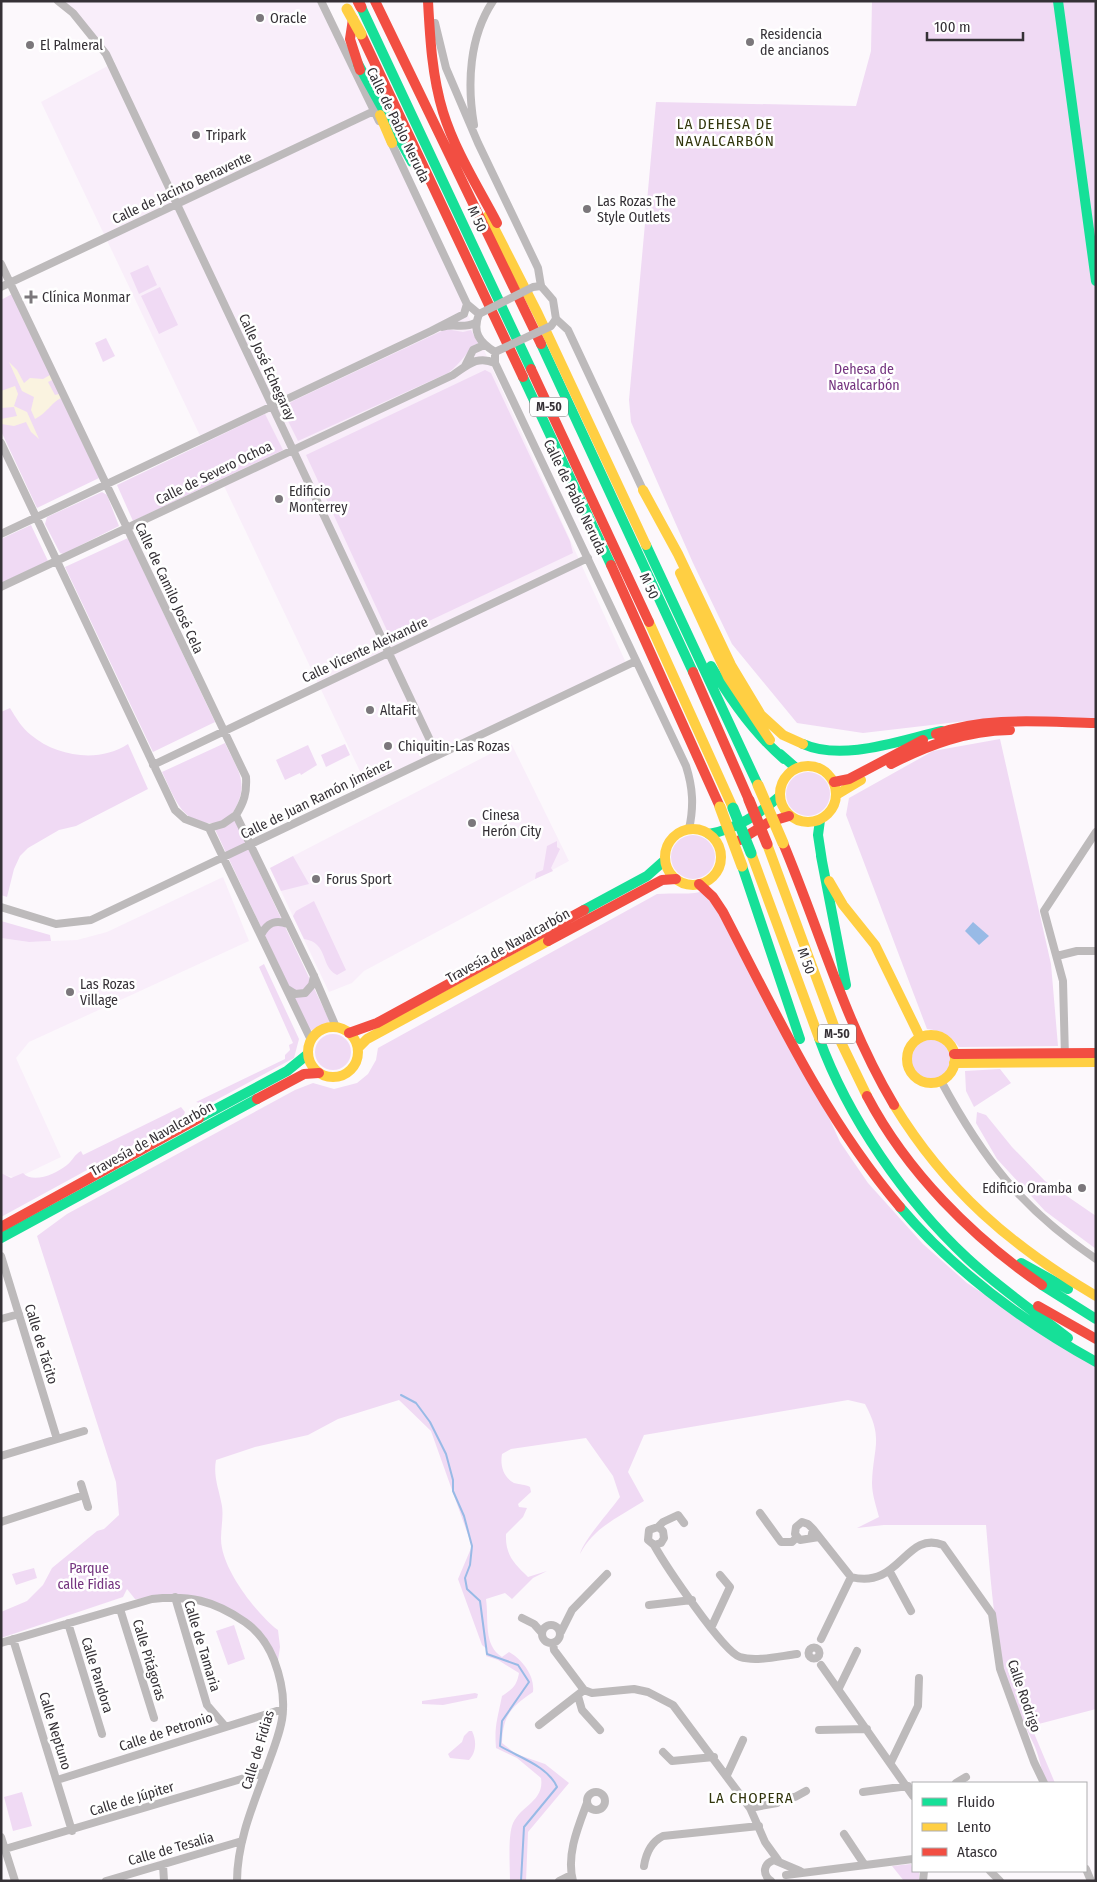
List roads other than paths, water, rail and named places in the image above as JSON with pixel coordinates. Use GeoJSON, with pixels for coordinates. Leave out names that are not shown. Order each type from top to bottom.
{"type":"FeatureCollection","features":[{"type":"Feature","properties":{"kind":"main road","name":"M-50"},"geometry":{"type":"LineString","coordinates":[[375,1],[439,138],[525,311],[709,708],[767,844],[848,1060],[887,1129],[923,1178],[946,1204],[998,1254],[1030,1279],[1096,1319]]}},
{"type":"Feature","properties":{"kind":"main road"},"geometry":{"type":"LineString","coordinates":[[380,1],[524,285],[636,522],[783,842],[804,892],[855,1032],[892,1102],[961,1193],[998,1229],[1040,1261],[1096,1296]]}},
{"type":"Feature","properties":{"kind":"main road"},"geometry":{"type":"LineString","coordinates":[[429,1],[432,59],[444,114],[500,229],[524,285]]}},
{"type":"Feature","properties":{"kind":"main road"},"geometry":{"type":"LineString","coordinates":[[1058,1],[1096,281]]}},
{"type":"Feature","properties":{"kind":"main road"},"geometry":{"type":"LineString","coordinates":[[359,3],[353,18],[350,39],[358,64],[392,143]]}},
{"type":"Feature","properties":{"kind":"main road","name":"M 50"},"geometry":{"type":"LineString","coordinates":[[359,3],[669,665],[733,808],[824,1052],[850,1105],[905,1185]]}},
{"type":"Feature","properties":{"kind":"main road"},"geometry":{"type":"LineString","coordinates":[[345,5],[361,34],[652,652],[720,807],[742,866],[793,1023],[821,1087],[852,1143]]}},
{"type":"Feature","properties":{"kind":"main road"},"geometry":{"type":"LineString","coordinates":[[358,64],[474,274]]}},
{"type":"Feature","properties":{"kind":"main road"},"geometry":{"type":"LineString","coordinates":[[643,490],[728,677],[784,759]]}},
{"type":"Feature","properties":{"kind":"main road"},"geometry":{"type":"LineString","coordinates":[[643,490],[678,554],[731,665],[761,715],[783,735],[814,749],[844,752],[942,731],[992,723],[1096,723]]}},
{"type":"Feature","properties":{"kind":"main road"},"geometry":{"type":"LineString","coordinates":[[636,522],[732,702],[766,744],[796,768]]}},
{"type":"Feature","properties":{"kind":"main road"},"geometry":{"type":"LineString","coordinates":[[836,795],[851,785],[916,751],[954,736],[994,730],[1096,730]]}},
{"type":"Feature","properties":{"kind":"main road"},"geometry":{"type":"LineString","coordinates":[[834,782],[849,779],[912,744],[942,731]]}},
{"type":"Feature","properties":{"kind":"main road"},"geometry":{"type":"LineString","coordinates":[[813,766],[829,774],[834,782],[836,795],[832,810],[820,820],[806,823],[789,816],[782,807],[780,796],[782,781],[796,768],[813,766]]}},
{"type":"Feature","properties":{"kind":"main road"},"geometry":{"type":"LineString","coordinates":[[709,834],[732,829],[763,810],[780,796]]}},
{"type":"Feature","properties":{"kind":"main road"},"geometry":{"type":"LineString","coordinates":[[721,854],[769,822],[789,816]]}},
{"type":"Feature","properties":{"kind":"main road"},"geometry":{"type":"LineString","coordinates":[[820,820],[818,835],[821,856],[848,990],[861,1030],[892,1102]]}},
{"type":"Feature","properties":{"kind":"main road"},"geometry":{"type":"LineString","coordinates":[[689,829],[696,829],[709,834],[717,842],[721,854],[716,874],[699,884],[713,897],[723,912],[818,1093],[881,1185],[915,1226],[958,1268],[1020,1317],[1051,1338],[1096,1362]]}},
{"type":"Feature","properties":{"kind":"main road","name":"Travesía de Navalcarbón"},"geometry":{"type":"LineString","coordinates":[[349,1033],[378,1023],[647,876],[665,860],[665,851],[674,836],[689,829]]}},
{"type":"Feature","properties":{"kind":"main road"},"geometry":{"type":"LineString","coordinates":[[821,856],[830,882],[843,906],[875,944],[920,1038]]}},
{"type":"Feature","properties":{"kind":"main road"},"geometry":{"type":"LineString","coordinates":[[665,860],[670,874],[676,879]]}},
{"type":"Feature","properties":{"kind":"main road","name":"Travesía de Navalcarbón"},"geometry":{"type":"LineString","coordinates":[[1,1238],[304,1074],[319,1073],[333,1077],[347,1073],[356,1062],[358,1048],[367,1039],[652,885],[662,880],[676,879],[687,884],[699,884]]}},
{"type":"Feature","properties":{"kind":"main road"},"geometry":{"type":"LineString","coordinates":[[319,1073],[310,1061],[308,1054],[311,1040],[322,1030],[336,1027],[349,1033],[358,1048]]}},
{"type":"Feature","properties":{"kind":"main road"},"geometry":{"type":"LineString","coordinates":[[934,1035],[948,1042],[954,1059],[952,1071],[941,1081],[926,1083],[919,1080],[909,1070],[907,1055],[914,1042],[920,1038],[934,1035]]}},
{"type":"Feature","properties":{"kind":"main road"},"geometry":{"type":"LineString","coordinates":[[1065,1058],[1096,1053]]}},
{"type":"Feature","properties":{"kind":"main road","name":"Travesía de Navalcarbón"},"geometry":{"type":"LineString","coordinates":[[1,1227],[284,1073],[296,1066],[308,1054]]}},
{"type":"Feature","properties":{"kind":"main road"},"geometry":{"type":"LineString","coordinates":[[954,1059],[1065,1058],[1096,1062]]}},
{"type":"Feature","properties":{"kind":"main road","name":"M-50"},"geometry":{"type":"LineString","coordinates":[[905,1185],[966,1249],[1009,1285],[1038,1306],[1096,1339]]}},
{"type":"Feature","properties":{"kind":"main road"},"geometry":{"type":"LineString","coordinates":[[905,1185],[926,1217],[968,1259],[1034,1313],[1096,1355]]}},
{"type":"Feature","properties":{"kind":"main road"},"geometry":{"type":"LineString","coordinates":[[946,1204],[1027,1266],[1096,1302]]}},
{"type":"Feature","properties":{"kind":"street","name":"Calle José Echegaray"},"geometry":{"type":"LineString","coordinates":[[58,1],[73,13],[106,54],[437,755]]}},
{"type":"Feature","properties":{"kind":"street","name":"Calle de Pablo Neruda"},"geometry":{"type":"LineString","coordinates":[[321,1],[374,111],[392,143],[467,304],[479,314]]}},
{"type":"Feature","properties":{"kind":"street"},"geometry":{"type":"LineString","coordinates":[[429,1],[446,68],[477,139],[538,268],[541,286],[553,300],[556,319],[568,330],[643,490]]}},
{"type":"Feature","properties":{"kind":"street"},"geometry":{"type":"LineString","coordinates":[[477,139],[470,101],[470,82],[475,41],[493,1]]}},
{"type":"Feature","properties":{"kind":"street","name":"Calle de Jacinto Benavente"},"geometry":{"type":"LineString","coordinates":[[1,287],[374,111]]}},
{"type":"Feature","properties":{"kind":"street","name":"Calle de Camilo José Cela"},"geometry":{"type":"LineString","coordinates":[[1,264],[246,778],[247,790],[244,804],[236,815]]}},
{"type":"Feature","properties":{"kind":"street"},"geometry":{"type":"LineString","coordinates":[[541,286],[532,287],[479,314],[476,323],[477,336],[484,346],[495,352],[551,326],[556,319]]}},
{"type":"Feature","properties":{"kind":"street"},"geometry":{"type":"LineString","coordinates":[[1,534],[37,519],[431,331],[464,314],[467,304]]}},
{"type":"Feature","properties":{"kind":"street"},"geometry":{"type":"LineString","coordinates":[[431,331],[447,326],[467,328],[476,323]]}},
{"type":"Feature","properties":{"kind":"street","name":"Calle de Severo Ochoa"},"geometry":{"type":"LineString","coordinates":[[464,368],[473,350],[484,346]]}},
{"type":"Feature","properties":{"kind":"street","name":"Calle de Pablo Neruda"},"geometry":{"type":"LineString","coordinates":[[495,352],[495,363],[686,766],[691,783],[694,809],[689,829]]}},
{"type":"Feature","properties":{"kind":"street","name":"Calle de Severo Ochoa"},"geometry":{"type":"LineString","coordinates":[[1,587],[58,562],[444,379],[476,359],[486,359],[495,363]]}},
{"type":"Feature","properties":{"kind":"street"},"geometry":{"type":"LineString","coordinates":[[1,443],[153,765],[179,815],[197,826],[209,828],[223,824],[236,815],[314,976],[336,1027]]}},
{"type":"Feature","properties":{"kind":"street","name":"Calle Vicente Aleixandre"},"geometry":{"type":"LineString","coordinates":[[153,765],[588,558]]}},
{"type":"Feature","properties":{"kind":"street","name":"Calle de Juan Ramón Jiménez"},"geometry":{"type":"LineString","coordinates":[[1,907],[56,924],[91,920],[636,661]]}},
{"type":"Feature","properties":{"kind":"street"},"geometry":{"type":"LineString","coordinates":[[209,828],[311,1040]]}},
{"type":"Feature","properties":{"kind":"street"},"geometry":{"type":"LineString","coordinates":[[1065,1058],[1063,981],[1044,911],[1096,832]]}},
{"type":"Feature","properties":{"kind":"street"},"geometry":{"type":"LineString","coordinates":[[261,935],[271,922],[278,921],[288,924]]}},
{"type":"Feature","properties":{"kind":"street"},"geometry":{"type":"LineString","coordinates":[[1057,956],[1077,951],[1096,951]]}},
{"type":"Feature","properties":{"kind":"street"},"geometry":{"type":"LineString","coordinates":[[287,989],[295,994],[305,993],[312,985],[314,976]]}},
{"type":"Feature","properties":{"kind":"street"},"geometry":{"type":"LineString","coordinates":[[941,1081],[969,1132],[999,1173],[1060,1234],[1096,1259]]}},
{"type":"Feature","properties":{"kind":"street","name":"Calle de Tácito"},"geometry":{"type":"LineString","coordinates":[[1,1256],[57,1439]]}},
{"type":"Feature","properties":{"kind":"street"},"geometry":{"type":"LineString","coordinates":[[1,1319],[19,1314]]}},
{"type":"Feature","properties":{"kind":"street"},"geometry":{"type":"LineString","coordinates":[[1,1456],[84,1431]]}},
{"type":"Feature","properties":{"kind":"street"},"geometry":{"type":"LineString","coordinates":[[81,1484],[88,1507]]}},
{"type":"Feature","properties":{"kind":"street"},"geometry":{"type":"LineString","coordinates":[[1,1522],[84,1495]]}},
{"type":"Feature","properties":{"kind":"street"},"geometry":{"type":"LineString","coordinates":[[760,1513],[781,1542],[792,1542],[797,1537]]}},
{"type":"Feature","properties":{"kind":"street"},"geometry":{"type":"LineString","coordinates":[[684,1523],[678,1515],[663,1522],[658,1527],[651,1528],[647,1533],[648,1540],[654,1544],[711,1628],[727,1648],[740,1658],[814,1653]]}},
{"type":"Feature","properties":{"kind":"street"},"geometry":{"type":"LineString","coordinates":[[814,1535],[804,1541],[797,1537],[795,1530],[798,1524],[805,1522],[851,1577],[861,1579],[890,1572],[910,1611]]}},
{"type":"Feature","properties":{"kind":"street"},"geometry":{"type":"LineString","coordinates":[[654,1544],[661,1543],[664,1538],[663,1531],[658,1527]]}},
{"type":"Feature","properties":{"kind":"street","name":"Calle Rodrigo"},"geometry":{"type":"LineString","coordinates":[[890,1572],[913,1548],[923,1542],[933,1541],[943,1545],[992,1614],[1000,1669],[1034,1762],[1044,1782]]}},
{"type":"Feature","properties":{"kind":"street"},"geometry":{"type":"LineString","coordinates":[[553,1643],[559,1639],[572,1610],[608,1574]]}},
{"type":"Feature","properties":{"kind":"street"},"geometry":{"type":"LineString","coordinates":[[711,1628],[730,1587],[720,1575]]}},
{"type":"Feature","properties":{"kind":"street"},"geometry":{"type":"LineString","coordinates":[[814,1653],[851,1577]]}},
{"type":"Feature","properties":{"kind":"street","name":"Calle de Fidias"},"geometry":{"type":"LineString","coordinates":[[1,1643],[152,1599],[174,1597],[204,1600],[228,1610],[251,1626],[269,1647],[281,1677],[283,1709],[277,1737],[242,1842],[237,1862],[237,1881]]}},
{"type":"Feature","properties":{"kind":"street","name":"Calle de Tamaria"},"geometry":{"type":"LineString","coordinates":[[174,1597],[207,1705],[225,1726]]}},
{"type":"Feature","properties":{"kind":"street"},"geometry":{"type":"LineString","coordinates":[[649,1604],[692,1600]]}},
{"type":"Feature","properties":{"kind":"street","name":"Calle Pitágoras"},"geometry":{"type":"LineString","coordinates":[[120,1609],[154,1718]]}},
{"type":"Feature","properties":{"kind":"street"},"geometry":{"type":"LineString","coordinates":[[522,1618],[534,1624],[542,1633],[544,1640],[553,1643]]}},
{"type":"Feature","properties":{"kind":"street","name":"Calle Pandora"},"geometry":{"type":"LineString","coordinates":[[68,1623],[102,1734]]}},
{"type":"Feature","properties":{"kind":"street"},"geometry":{"type":"LineString","coordinates":[[542,1633],[545,1627],[551,1624],[557,1626],[561,1632]]}},
{"type":"Feature","properties":{"kind":"street","name":"Calle Neptuno"},"geometry":{"type":"LineString","coordinates":[[13,1639],[72,1830]]}},
{"type":"Feature","properties":{"kind":"street"},"geometry":{"type":"LineString","coordinates":[[553,1643],[554,1650],[581,1693],[582,1710],[600,1730]]}},
{"type":"Feature","properties":{"kind":"street"},"geometry":{"type":"LineString","coordinates":[[838,1688],[857,1651]]}},
{"type":"Feature","properties":{"kind":"street"},"geometry":{"type":"LineString","coordinates":[[814,1653],[912,1794]]}},
{"type":"Feature","properties":{"kind":"street"},"geometry":{"type":"LineString","coordinates":[[891,1762],[918,1706],[919,1678]]}},
{"type":"Feature","properties":{"kind":"street"},"geometry":{"type":"LineString","coordinates":[[539,1725],[581,1693],[634,1689],[660,1697],[682,1714],[714,1757],[750,1808],[765,1842],[778,1860],[800,1871]]}},
{"type":"Feature","properties":{"kind":"street","name":"Calle de Petronio"},"geometry":{"type":"LineString","coordinates":[[57,1780],[283,1709]]}},
{"type":"Feature","properties":{"kind":"street"},"geometry":{"type":"LineString","coordinates":[[820,1730],[867,1729]]}},
{"type":"Feature","properties":{"kind":"street"},"geometry":{"type":"LineString","coordinates":[[727,1775],[743,1740]]}},
{"type":"Feature","properties":{"kind":"street"},"geometry":{"type":"LineString","coordinates":[[663,1752],[672,1762],[714,1757]]}},
{"type":"Feature","properties":{"kind":"street","name":"Calle de Júpiter"},"geometry":{"type":"LineString","coordinates":[[5,1849],[265,1772]]}},
{"type":"Feature","properties":{"kind":"street"},"geometry":{"type":"LineString","coordinates":[[958,1782],[966,1777]]}},
{"type":"Feature","properties":{"kind":"street"},"geometry":{"type":"LineString","coordinates":[[863,1792],[908,1786]]}},
{"type":"Feature","properties":{"kind":"street"},"geometry":{"type":"LineString","coordinates":[[750,1808],[777,1803],[781,1797],[795,1798],[806,1791]]}},
{"type":"Feature","properties":{"kind":"street"},"geometry":{"type":"LineString","coordinates":[[559,1881],[572,1878],[571,1855],[576,1830],[587,1803]]}},
{"type":"Feature","properties":{"kind":"street"},"geometry":{"type":"LineString","coordinates":[[644,1866],[646,1856],[654,1841],[663,1836],[759,1826]]}},
{"type":"Feature","properties":{"kind":"street"},"geometry":{"type":"LineString","coordinates":[[844,1834],[864,1864]]}},
{"type":"Feature","properties":{"kind":"street"},"geometry":{"type":"LineString","coordinates":[[1,1837],[14,1881]]}},
{"type":"Feature","properties":{"kind":"street","name":"Calle de Tesalia"},"geometry":{"type":"LineString","coordinates":[[106,1881],[242,1842]]}},
{"type":"Feature","properties":{"kind":"street"},"geometry":{"type":"LineString","coordinates":[[765,1842],[767,1864],[765,1870],[768,1879]]}},
{"type":"Feature","properties":{"kind":"street"},"geometry":{"type":"LineString","coordinates":[[783,1878],[800,1871],[912,1859]]}},
{"type":"Feature","properties":{"kind":"street"},"geometry":{"type":"LineString","coordinates":[[767,1864],[778,1860]]}},
{"type":"Feature","properties":{"kind":"street"},"geometry":{"type":"LineString","coordinates":[[163,1865],[164,1881]]}},
{"type":"Feature","properties":{"kind":"street"},"geometry":{"type":"LineString","coordinates":[[783,1878],[785,1865]]}},
{"type":"Feature","properties":{"kind":"street"},"geometry":{"type":"LineString","coordinates":[[991,1872],[1000,1881]]}},
{"type":"Feature","properties":{"kind":"water"},"geometry":{"type":"Polygon","coordinates":[[[973,922],[989,936],[979,945],[965,931],[973,922]]]}},
{"type":"Feature","properties":{"kind":"waterway"},"geometry":{"type":"LineString","coordinates":[[401,1395],[416,1403],[430,1422],[446,1454],[453,1480],[453,1491],[464,1516],[472,1546],[470,1565],[465,1578],[467,1589],[480,1601],[487,1654],[518,1665],[529,1682],[502,1721],[500,1746],[547,1773],[557,1787],[524,1827],[521,1881]]}},
{"type":"Feature","properties":{"kind":"place","name":"Oracle"},"geometry":{"type":"Point","coordinates":[260,18]}},
{"type":"Feature","properties":{"kind":"place","name":"Residencia de ancianos"},"geometry":{"type":"Point","coordinates":[750,42]}},
{"type":"Feature","properties":{"kind":"place","name":"El Palmeral"},"geometry":{"type":"Point","coordinates":[30,45]}},
{"type":"Feature","properties":{"kind":"place","name":"Tripark"},"geometry":{"type":"Point","coordinates":[196,135]}},
{"type":"Feature","properties":{"kind":"place","name":"Las Rozas The Style Outlets"},"geometry":{"type":"Point","coordinates":[587,209]}},
{"type":"Feature","properties":{"kind":"place","name":"Clínica Monmar"},"geometry":{"type":"Point","coordinates":[31,297]}},
{"type":"Feature","properties":{"kind":"place","name":"Edificio Monterrey"},"geometry":{"type":"Point","coordinates":[279,499]}},
{"type":"Feature","properties":{"kind":"place","name":"AltaFit"},"geometry":{"type":"Point","coordinates":[370,710]}},
{"type":"Feature","properties":{"kind":"place","name":"Chiquitin-Las Rozas"},"geometry":{"type":"Point","coordinates":[388,746]}},
{"type":"Feature","properties":{"kind":"place","name":"Cinesa Herón City"},"geometry":{"type":"Point","coordinates":[472,823]}},
{"type":"Feature","properties":{"kind":"place","name":"Forus Sport"},"geometry":{"type":"Point","coordinates":[316,879]}},
{"type":"Feature","properties":{"kind":"place","name":"Las Rozas Village"},"geometry":{"type":"Point","coordinates":[70,992]}},
{"type":"Feature","properties":{"kind":"place","name":"Edificio Oramba"},"geometry":{"type":"Point","coordinates":[1082,1188]}},
{"type":"Feature","properties":{"kind":"district","name":"LA DEHESA DE NAVALCARBÓN"},"geometry":{"type":"Point","coordinates":[725,132]}},
{"type":"Feature","properties":{"kind":"district","name":"LA CHOPERA"},"geometry":{"type":"Point","coordinates":[751,1798]}},
{"type":"Feature","properties":{"kind":"park label","name":"Dehesa de Navalcarbón"},"geometry":{"type":"Point","coordinates":[864,378]}},
{"type":"Feature","properties":{"kind":"park label","name":"Parque calle Fidias"},"geometry":{"type":"Point","coordinates":[89,1576]}}]}
